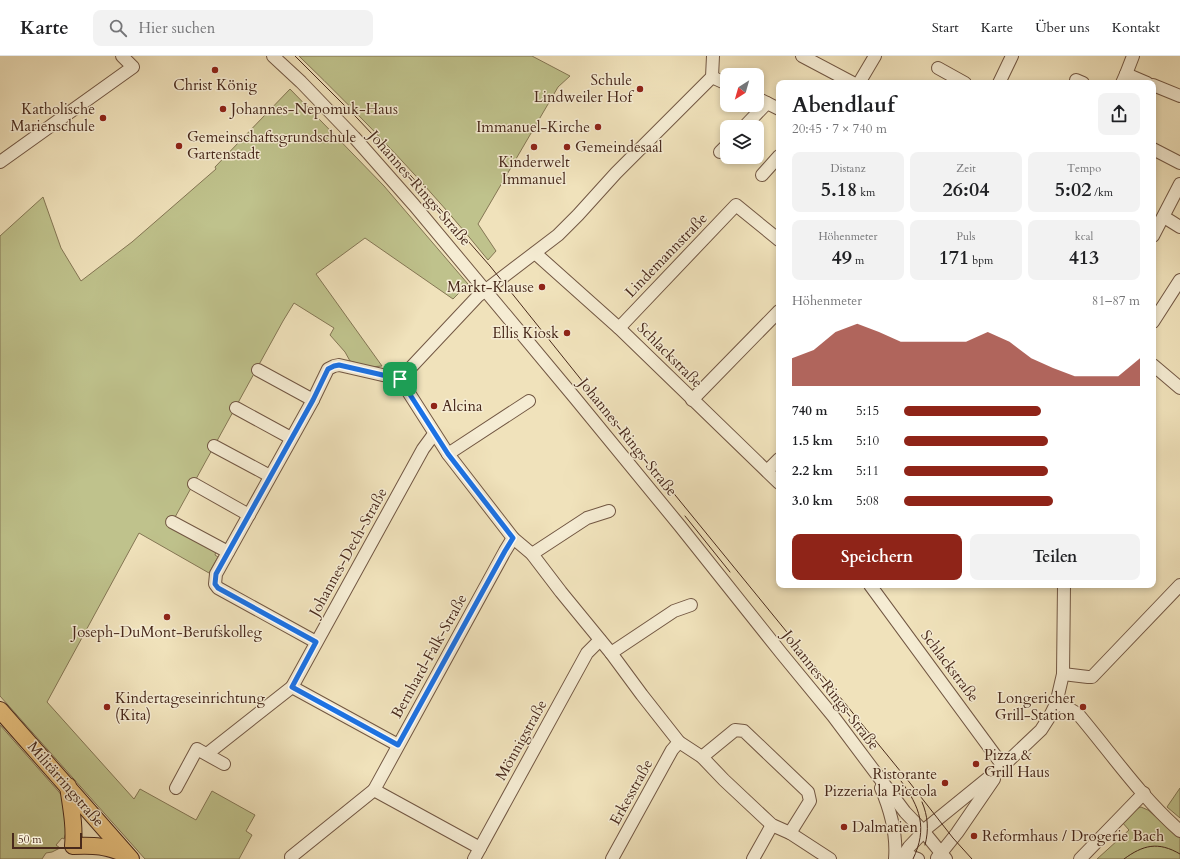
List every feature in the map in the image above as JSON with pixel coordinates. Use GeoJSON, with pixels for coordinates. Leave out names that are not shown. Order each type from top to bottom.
{"type":"FeatureCollection","features":[{"type":"Feature","properties":{"kind":"main road","name":"Militärringstraße"},"geometry":{"type":"LineString","coordinates":[[0,710],[130,857]]}},
{"type":"Feature","properties":{"kind":"main road"},"geometry":{"type":"LineString","coordinates":[[68,786],[74,818],[75,832],[73,846],[93,845],[107,847],[130,857]]}},
{"type":"Feature","properties":{"kind":"street"},"geometry":{"type":"LineString","coordinates":[[2,156],[133,67],[122,56]]}},
{"type":"Feature","properties":{"kind":"street","name":"Johannes-Rings-Straße"},"geometry":{"type":"LineString","coordinates":[[273,56],[364,148],[406,195],[486,290],[680,526],[833,716],[905,812],[924,832],[941,857]]}},
{"type":"Feature","properties":{"kind":"street"},"geometry":{"type":"LineString","coordinates":[[400,379],[478,296],[558,235],[712,77],[713,56]]}},
{"type":"Feature","properties":{"kind":"street"},"geometry":{"type":"LineString","coordinates":[[802,56],[847,80]]}},
{"type":"Feature","properties":{"kind":"street"},"geometry":{"type":"LineString","coordinates":[[861,80],[875,56]]}},
{"type":"Feature","properties":{"kind":"street"},"geometry":{"type":"LineString","coordinates":[[1000,80],[1012,56]]}},
{"type":"Feature","properties":{"kind":"street"},"geometry":{"type":"LineString","coordinates":[[1124,79],[1133,56]]}},
{"type":"Feature","properties":{"kind":"street"},"geometry":{"type":"LineString","coordinates":[[938,68],[960,80]]}},
{"type":"Feature","properties":{"kind":"street"},"geometry":{"type":"LineString","coordinates":[[712,77],[720,81]]}},
{"type":"Feature","properties":{"kind":"street"},"geometry":{"type":"LineString","coordinates":[[1156,86],[1180,96]]}},
{"type":"Feature","properties":{"kind":"street"},"geometry":{"type":"LineString","coordinates":[[764,102],[776,108]]}},
{"type":"Feature","properties":{"kind":"street"},"geometry":{"type":"LineString","coordinates":[[1156,151],[1180,163]]}},
{"type":"Feature","properties":{"kind":"street"},"geometry":{"type":"LineString","coordinates":[[762,175],[776,159]]}},
{"type":"Feature","properties":{"kind":"street"},"geometry":{"type":"LineString","coordinates":[[1156,231],[1180,184]]}},
{"type":"Feature","properties":{"kind":"street","name":"Lindemannstraße"},"geometry":{"type":"LineString","coordinates":[[619,328],[736,205],[776,238]]}},
{"type":"Feature","properties":{"kind":"street"},"geometry":{"type":"LineString","coordinates":[[1164,217],[1180,227]]}},
{"type":"Feature","properties":{"kind":"street","name":"Schlackstraße"},"geometry":{"type":"LineString","coordinates":[[535,253],[619,328],[776,480]]}},
{"type":"Feature","properties":{"kind":"street"},"geometry":{"type":"LineString","coordinates":[[1156,317],[1180,280]]}},
{"type":"Feature","properties":{"kind":"street"},"geometry":{"type":"LineString","coordinates":[[692,400],[776,313]]}},
{"type":"Feature","properties":{"kind":"street"},"geometry":{"type":"LineString","coordinates":[[316,642],[218,588],[215,584],[216,574],[313,400],[328,369],[334,366],[345,366],[400,379],[448,454],[513,538],[532,554],[611,653],[679,742],[702,757],[724,780],[772,824],[790,833],[830,859]]}},
{"type":"Feature","properties":{"kind":"street"},"geometry":{"type":"LineString","coordinates":[[1156,368],[1180,388]]}},
{"type":"Feature","properties":{"kind":"street"},"geometry":{"type":"LineString","coordinates":[[258,370],[313,400]]}},
{"type":"Feature","properties":{"kind":"street"},"geometry":{"type":"LineString","coordinates":[[448,454],[529,401]]}},
{"type":"Feature","properties":{"kind":"street"},"geometry":{"type":"LineString","coordinates":[[236,408],[291,438]]}},
{"type":"Feature","properties":{"kind":"street","name":"Johannes-Dech-Straße"},"geometry":{"type":"LineString","coordinates":[[176,788],[197,749],[207,754],[292,687],[423,449],[434,434]]}},
{"type":"Feature","properties":{"kind":"street"},"geometry":{"type":"LineString","coordinates":[[214,446],[270,476]]}},
{"type":"Feature","properties":{"kind":"street"},"geometry":{"type":"LineString","coordinates":[[767,471],[776,462]]}},
{"type":"Feature","properties":{"kind":"street"},"geometry":{"type":"LineString","coordinates":[[194,484],[249,515]]}},
{"type":"Feature","properties":{"kind":"street"},"geometry":{"type":"LineString","coordinates":[[532,554],[587,518],[609,511]]}},
{"type":"Feature","properties":{"kind":"street"},"geometry":{"type":"LineString","coordinates":[[172,522],[228,552]]}},
{"type":"Feature","properties":{"kind":"street","name":"Bernhard-Falk-Straße"},"geometry":{"type":"LineString","coordinates":[[291,857],[374,790],[513,538]]}},
{"type":"Feature","properties":{"kind":"street"},"geometry":{"type":"LineString","coordinates":[[1063,674],[1092,677],[1180,585]]}},
{"type":"Feature","properties":{"kind":"street","name":"Schlackstraße"},"geometry":{"type":"LineString","coordinates":[[872,588],[1003,766]]}},
{"type":"Feature","properties":{"kind":"street"},"geometry":{"type":"LineString","coordinates":[[901,859],[909,847],[942,814],[1003,766],[1040,730],[1050,716],[1056,704],[1063,674],[1064,588]]}},
{"type":"Feature","properties":{"kind":"street"},"geometry":{"type":"LineString","coordinates":[[611,653],[674,611],[691,604]]}},
{"type":"Feature","properties":{"kind":"street","name":"Mönnigstraße"},"geometry":{"type":"LineString","coordinates":[[474,859],[587,653],[600,640]]}},
{"type":"Feature","properties":{"kind":"street"},"geometry":{"type":"LineString","coordinates":[[292,687],[398,745]]}},
{"type":"Feature","properties":{"kind":"street"},"geometry":{"type":"LineString","coordinates":[[1056,704],[1068,708],[1078,714],[1144,793],[1180,831]]}},
{"type":"Feature","properties":{"kind":"street"},"geometry":{"type":"LineString","coordinates":[[702,757],[735,730],[744,731],[808,792],[810,796],[810,800],[790,833]]}},
{"type":"Feature","properties":{"kind":"street","name":"Erkesstraße"},"geometry":{"type":"LineString","coordinates":[[612,859],[672,750],[679,742]]}},
{"type":"Feature","properties":{"kind":"street"},"geometry":{"type":"LineString","coordinates":[[207,754],[224,764]]}},
{"type":"Feature","properties":{"kind":"street"},"geometry":{"type":"LineString","coordinates":[[941,857],[1003,766]]}},
{"type":"Feature","properties":{"kind":"street"},"geometry":{"type":"LineString","coordinates":[[872,769],[888,805],[894,830],[895,859]]}},
{"type":"Feature","properties":{"kind":"street"},"geometry":{"type":"LineString","coordinates":[[374,790],[480,848]]}},
{"type":"Feature","properties":{"kind":"street"},"geometry":{"type":"LineString","coordinates":[[1080,859],[1144,793]]}},
{"type":"Feature","properties":{"kind":"street"},"geometry":{"type":"LineString","coordinates":[[753,859],[772,824]]}},
{"type":"Feature","properties":{"kind":"street"},"geometry":{"type":"LineString","coordinates":[[901,859],[910,856],[918,859]]}},
{"type":"Feature","properties":{"kind":"green space"},"geometry":{"type":"Polygon","coordinates":[[[299,56],[532,56],[570,76],[558,87],[478,224],[496,251],[488,260],[397,155],[299,56]]]}},
{"type":"Feature","properties":{"kind":"green space"},"geometry":{"type":"Polygon","coordinates":[[[290,89],[384,186],[468,284],[453,299],[365,238],[316,274],[382,366],[370,367],[350,361],[345,352],[330,335],[334,328],[294,303],[174,519],[216,551],[215,555],[218,557],[209,573],[139,533],[47,702],[134,799],[140,789],[196,820],[212,791],[255,815],[246,831],[252,835],[239,859],[145,859],[0,696],[0,236],[43,197],[61,248],[81,281],[132,242],[216,169],[215,167],[290,89]]]}},
{"type":"Feature","properties":{"kind":"green space"},"geometry":{"type":"Polygon","coordinates":[[[0,725],[64,799],[66,832],[64,839],[62,838],[56,845],[60,848],[46,853],[42,859],[0,859],[0,725]]]}},
{"type":"Feature","properties":{"kind":"green space"},"geometry":{"type":"Polygon","coordinates":[[[1180,788],[1180,818],[1167,807],[1180,788]]]}},
{"type":"Feature","properties":{"kind":"green space"},"geometry":{"type":"Polygon","coordinates":[[[1141,807],[1148,810],[1180,838],[1180,859],[1097,859],[1129,830],[1121,821],[1133,810],[1141,807]]]}},
{"type":"Feature","properties":{"kind":"tram line"},"geometry":{"type":"LineString","coordinates":[[295,56],[404,168],[490,266],[953,838],[972,859]]}},
{"type":"Feature","properties":{"kind":"tram line"},"geometry":{"type":"LineString","coordinates":[[685,516],[730,572]]}},
{"type":"Feature","properties":{"kind":"tram line"},"geometry":{"type":"LineString","coordinates":[[901,781],[913,800],[920,818],[920,837],[918,848],[913,859]]}},
{"type":"Feature","properties":{"kind":"tram line"},"geometry":{"type":"LineString","coordinates":[[922,802],[926,813],[927,823],[925,845]]}},
{"type":"Feature","properties":{"kind":"tram line"},"geometry":{"type":"LineString","coordinates":[[1124,859],[1138,850],[1151,846],[1165,847],[1180,854]]}},
{"type":"Feature","properties":{"kind":"place","name":"Christ König"},"geometry":{"type":"Point","coordinates":[215,70]}},
{"type":"Feature","properties":{"kind":"place","name":"Schule Lindweiler Hof"},"geometry":{"type":"Point","coordinates":[640,89]}},
{"type":"Feature","properties":{"kind":"place","name":"Johannes-Nepomuk-Haus"},"geometry":{"type":"Point","coordinates":[223,109]}},
{"type":"Feature","properties":{"kind":"place","name":"Katholische Marienschule"},"geometry":{"type":"Point","coordinates":[103,118]}},
{"type":"Feature","properties":{"kind":"place","name":"Immanuel-Kirche"},"geometry":{"type":"Point","coordinates":[598,127]}},
{"type":"Feature","properties":{"kind":"place","name":"Gemeinschaftsgrundschule Gartenstadt"},"geometry":{"type":"Point","coordinates":[179,146]}},
{"type":"Feature","properties":{"kind":"place","name":"Kinderwelt Immanuel"},"geometry":{"type":"Point","coordinates":[534,147]}},
{"type":"Feature","properties":{"kind":"place","name":"Gemeindesaal"},"geometry":{"type":"Point","coordinates":[567,147]}},
{"type":"Feature","properties":{"kind":"place","name":"Markt-Klause"},"geometry":{"type":"Point","coordinates":[542,287]}},
{"type":"Feature","properties":{"kind":"place","name":"Ellis Kiosk"},"geometry":{"type":"Point","coordinates":[567,333]}},
{"type":"Feature","properties":{"kind":"place","name":"Alcina"},"geometry":{"type":"Point","coordinates":[434,406]}},
{"type":"Feature","properties":{"kind":"place","name":"Joseph-DuMont-Berufskolleg"},"geometry":{"type":"Point","coordinates":[167,617]}},
{"type":"Feature","properties":{"kind":"place","name":"Kindertageseinrichtung (Kita)"},"geometry":{"type":"Point","coordinates":[107,707]}},
{"type":"Feature","properties":{"kind":"place","name":"Longericher Grill-Station"},"geometry":{"type":"Point","coordinates":[1083,707]}},
{"type":"Feature","properties":{"kind":"place","name":"Pizza & Grill Haus"},"geometry":{"type":"Point","coordinates":[976,764]}},
{"type":"Feature","properties":{"kind":"place","name":"Ristorante Pizzeria la Piccola"},"geometry":{"type":"Point","coordinates":[945,783]}},
{"type":"Feature","properties":{"kind":"place","name":"Dalmatien"},"geometry":{"type":"Point","coordinates":[844,827]}},
{"type":"Feature","properties":{"kind":"place","name":"Reformhaus / Drogerie Bach"},"geometry":{"type":"Point","coordinates":[974,836]}},
{"type":"Feature","properties":{"kind":"route"},"geometry":{"type":"LineString","coordinates":[[339,365],[400,379],[448,454],[513,538],[398,745],[292,687],[316,642],[218,588],[215,584],[215,579],[216,574],[313,400],[328,369],[339,365]]}}]}
